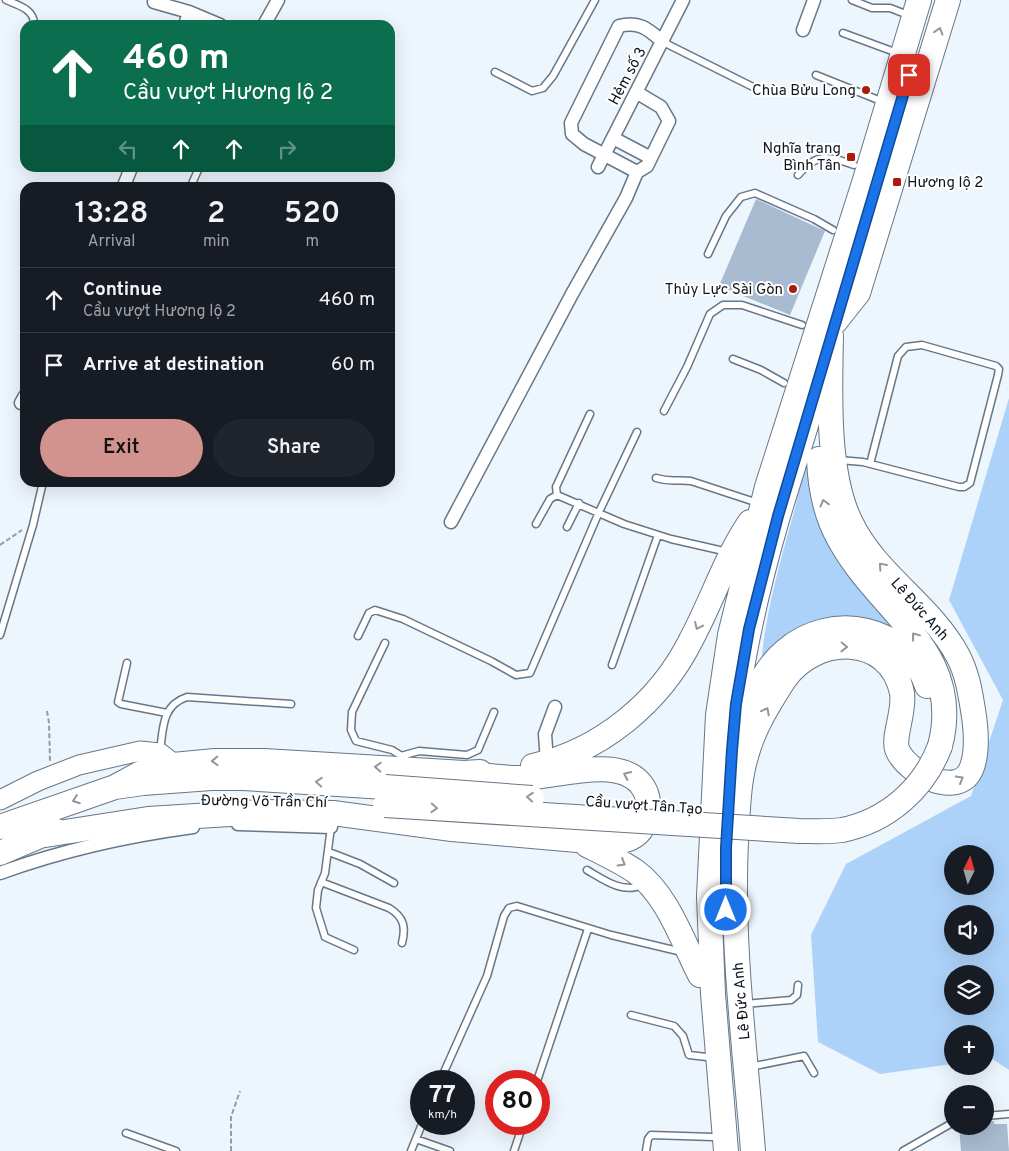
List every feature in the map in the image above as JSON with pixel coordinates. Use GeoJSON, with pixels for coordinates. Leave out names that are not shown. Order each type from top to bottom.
{"type":"FeatureCollection","features":[{"type":"Feature","properties":{"kind":"highway"},"geometry":{"type":"LineString","coordinates":[[869,164],[931,0]]}},
{"type":"Feature","properties":{"kind":"highway","name":"Lê Đức Anh"},"geometry":{"type":"LineString","coordinates":[[753,1151],[741,1004],[732,947],[738,807],[744,763],[756,731],[787,675],[805,658],[826,648],[847,646],[866,650],[875,655],[889,668],[902,692],[902,711],[896,742],[902,758],[916,770],[939,782],[950,784],[958,782],[970,772],[974,756],[975,722],[969,684],[962,664],[941,630],[885,570],[857,534],[826,460],[833,329],[858,294],[948,0]]}},
{"type":"Feature","properties":{"kind":"highway","name":"Lê Đức Anh"},"geometry":{"type":"LineString","coordinates":[[744,1151],[726,848],[732,750],[742,665],[760,582],[820,381],[833,329],[843,269],[869,164],[876,99],[910,4]]}},
{"type":"Feature","properties":{"kind":"highway"},"geometry":{"type":"LineString","coordinates":[[869,164],[910,4]]}},
{"type":"Feature","properties":{"kind":"highway","name":"Lê Đức Anh"},"geometry":{"type":"LineString","coordinates":[[760,491],[784,383],[833,230],[869,164]]}},
{"type":"Feature","properties":{"kind":"highway","name":"Lê Đức Anh"},"geometry":{"type":"LineString","coordinates":[[718,1146],[707,1057],[700,975],[697,894],[702,786],[710,709],[729,594],[739,555],[760,491],[843,269]]}},
{"type":"Feature","properties":{"kind":"highway"},"geometry":{"type":"LineString","coordinates":[[385,796],[799,831],[841,830],[875,819],[906,797],[926,775],[934,742],[946,722],[943,688],[936,670],[916,637],[862,573],[839,539],[824,501],[826,460],[820,381]]}},
{"type":"Feature","properties":{"kind":"highway"},"geometry":{"type":"LineString","coordinates":[[464,773],[517,769],[556,759],[601,738],[642,706],[664,683],[691,642],[739,555],[744,530],[760,491]]}},
{"type":"Feature","properties":{"kind":"highway","name":"Lê Đức Anh"},"geometry":{"type":"LineString","coordinates":[[718,1146],[710,896],[711,846],[718,715],[739,555]]}},
{"type":"Feature","properties":{"kind":"highway"},"geometry":{"type":"LineString","coordinates":[[732,750],[760,682],[774,662],[783,652],[803,638],[817,632],[836,628],[855,628],[876,634],[896,645],[913,661],[919,669],[928,691],[934,742]]}},
{"type":"Feature","properties":{"kind":"highway"},"geometry":{"type":"LineString","coordinates":[[787,675],[802,651],[814,640],[836,628]]}},
{"type":"Feature","properties":{"kind":"highway"},"geometry":{"type":"LineString","coordinates":[[39,836],[178,816],[262,812],[332,820],[611,843],[626,841],[640,832],[648,811],[647,795],[639,783],[628,775],[609,770],[583,770],[525,779],[464,773],[403,762],[215,761],[167,758],[152,768],[114,787]]}},
{"type":"Feature","properties":{"kind":"highway","name":"Đường Võ Trần Chí"},"geometry":{"type":"LineString","coordinates":[[0,827],[114,787],[210,778],[243,778],[385,796]]}},
{"type":"Feature","properties":{"kind":"highway","name":"Đường Võ Trần Chí"},"geometry":{"type":"LineString","coordinates":[[0,852],[80,822],[117,812],[184,801],[385,796]]}},
{"type":"Feature","properties":{"kind":"highway"},"geometry":{"type":"LineString","coordinates":[[579,841],[621,863],[646,882],[665,906],[700,975]]}},
{"type":"Feature","properties":{"kind":"street","name":"Hẻm số 3"},"geometry":{"type":"LineString","coordinates":[[598,167],[684,0]]}},
{"type":"Feature","properties":{"kind":"street"},"geometry":{"type":"LineString","coordinates":[[803,30],[814,0]]}},
{"type":"Feature","properties":{"kind":"street"},"geometry":{"type":"LineString","coordinates":[[266,20],[274,1]]}},
{"type":"Feature","properties":{"kind":"street"},"geometry":{"type":"LineString","coordinates":[[154,2],[190,12],[208,20]]}},
{"type":"Feature","properties":{"kind":"street"},"geometry":{"type":"LineString","coordinates":[[187,20],[190,12]]}},
{"type":"Feature","properties":{"kind":"street"},"geometry":{"type":"LineString","coordinates":[[637,172],[584,144],[572,134],[571,123],[604,54],[620,26],[632,23],[647,28],[663,42]]}},
{"type":"Feature","properties":{"kind":"street"},"geometry":{"type":"LineString","coordinates":[[451,522],[572,294],[626,198],[637,172],[647,166],[669,121],[660,107],[636,92]]}},
{"type":"Feature","properties":{"kind":"street"},"geometry":{"type":"LineString","coordinates":[[613,138],[651,158]]}},
{"type":"Feature","properties":{"kind":"street"},"geometry":{"type":"LineString","coordinates":[[555,707],[545,734],[556,759]]}},
{"type":"Feature","properties":{"kind":"street"},"geometry":{"type":"LineString","coordinates":[[0,800],[79,765],[140,751],[167,758]]}},
{"type":"Feature","properties":{"kind":"street"},"geometry":{"type":"LineString","coordinates":[[0,873],[65,851],[140,834],[232,824],[332,820]]}},
{"type":"Feature","properties":{"kind":"lane"},"geometry":{"type":"LineString","coordinates":[[6,0],[27,9],[35,20]]}},
{"type":"Feature","properties":{"kind":"lane"},"geometry":{"type":"LineString","coordinates":[[495,72],[532,91],[543,88],[553,76],[595,0]]}},
{"type":"Feature","properties":{"kind":"lane"},"geometry":{"type":"LineString","coordinates":[[852,0],[872,8],[890,8],[910,4]]}},
{"type":"Feature","properties":{"kind":"lane"},"geometry":{"type":"LineString","coordinates":[[843,33],[892,51]]}},
{"type":"Feature","properties":{"kind":"lane"},"geometry":{"type":"LineString","coordinates":[[663,42],[761,92]]}},
{"type":"Feature","properties":{"kind":"lane"},"geometry":{"type":"LineString","coordinates":[[816,76],[876,99]]}},
{"type":"Feature","properties":{"kind":"lane"},"geometry":{"type":"LineString","coordinates":[[798,175],[808,164],[820,157],[869,164]]}},
{"type":"Feature","properties":{"kind":"lane"},"geometry":{"type":"LineString","coordinates":[[708,254],[726,216],[741,197],[755,193],[814,219],[833,230]]}},
{"type":"Feature","properties":{"kind":"lane"},"geometry":{"type":"LineString","coordinates":[[664,411],[688,367],[710,314],[723,305],[742,305],[802,325]]}},
{"type":"Feature","properties":{"kind":"lane"},"geometry":{"type":"LineString","coordinates":[[826,460],[870,464],[964,487],[970,482],[998,375],[996,366],[922,345],[906,347],[898,356],[870,464]]}},
{"type":"Feature","properties":{"kind":"lane"},"geometry":{"type":"LineString","coordinates":[[733,359],[761,370],[784,383]]}},
{"type":"Feature","properties":{"kind":"lane"},"geometry":{"type":"LineString","coordinates":[[557,495],[556,487],[590,414]]}},
{"type":"Feature","properties":{"kind":"lane"},"geometry":{"type":"LineString","coordinates":[[358,636],[369,613],[375,610],[403,619],[516,675],[530,672],[599,512],[636,432]]}},
{"type":"Feature","properties":{"kind":"lane"},"geometry":{"type":"LineString","coordinates":[[656,478],[671,483],[681,480],[760,491]]}},
{"type":"Feature","properties":{"kind":"lane"},"geometry":{"type":"LineString","coordinates":[[0,635],[33,525],[42,487]]}},
{"type":"Feature","properties":{"kind":"lane"},"geometry":{"type":"LineString","coordinates":[[557,495],[624,524],[739,555]]}},
{"type":"Feature","properties":{"kind":"lane"},"geometry":{"type":"LineString","coordinates":[[536,524],[550,499],[557,495]]}},
{"type":"Feature","properties":{"kind":"lane"},"geometry":{"type":"LineString","coordinates":[[567,527],[579,504]]}},
{"type":"Feature","properties":{"kind":"lane"},"geometry":{"type":"LineString","coordinates":[[612,665],[658,534]]}},
{"type":"Feature","properties":{"kind":"lane"},"geometry":{"type":"LineString","coordinates":[[385,643],[352,712],[350,730],[356,741],[392,750],[403,762],[419,751],[467,755],[478,750],[494,712]]}},
{"type":"Feature","properties":{"kind":"lane"},"geometry":{"type":"LineString","coordinates":[[127,662],[118,702],[167,713]]}},
{"type":"Feature","properties":{"kind":"lane"},"geometry":{"type":"LineString","coordinates":[[167,758],[167,713],[176,701],[187,697],[291,704]]}},
{"type":"Feature","properties":{"kind":"lane"},"geometry":{"type":"LineString","coordinates":[[332,820],[329,852],[316,908],[325,937],[354,950]]}},
{"type":"Feature","properties":{"kind":"lane"},"geometry":{"type":"LineString","coordinates":[[329,852],[360,864],[394,883]]}},
{"type":"Feature","properties":{"kind":"lane"},"geometry":{"type":"LineString","coordinates":[[587,870],[602,880],[621,887],[635,889],[646,882]]}},
{"type":"Feature","properties":{"kind":"lane"},"geometry":{"type":"LineString","coordinates":[[321,882],[389,908],[398,914],[405,930],[402,943]]}},
{"type":"Feature","properties":{"kind":"lane"},"geometry":{"type":"LineString","coordinates":[[445,1070],[487,976],[504,916],[509,908],[517,906],[588,929],[689,953]]}},
{"type":"Feature","properties":{"kind":"lane"},"geometry":{"type":"LineString","coordinates":[[541,1070],[588,929]]}},
{"type":"Feature","properties":{"kind":"lane"},"geometry":{"type":"LineString","coordinates":[[741,1004],[791,1000],[797,995],[798,986]]}},
{"type":"Feature","properties":{"kind":"lane"},"geometry":{"type":"LineString","coordinates":[[632,1015],[674,1026],[683,1036],[689,1055],[707,1057]]}},
{"type":"Feature","properties":{"kind":"lane"},"geometry":{"type":"LineString","coordinates":[[747,1068],[804,1056],[814,1073]]}},
{"type":"Feature","properties":{"kind":"lane"},"geometry":{"type":"LineString","coordinates":[[994,1115],[1009,1114]]}},
{"type":"Feature","properties":{"kind":"lane"},"geometry":{"type":"LineString","coordinates":[[903,1151],[944,1128]]}},
{"type":"Feature","properties":{"kind":"lane"},"geometry":{"type":"LineString","coordinates":[[126,1133],[176,1151]]}},
{"type":"Feature","properties":{"kind":"lane"},"geometry":{"type":"LineString","coordinates":[[411,1151],[418,1135]]}},
{"type":"Feature","properties":{"kind":"lane"},"geometry":{"type":"LineString","coordinates":[[514,1151],[519,1135]]}},
{"type":"Feature","properties":{"kind":"lane"},"geometry":{"type":"LineString","coordinates":[[646,1151],[648,1139],[651,1135],[718,1146]]}},
{"type":"Feature","properties":{"kind":"lane"},"geometry":{"type":"LineString","coordinates":[[416,1139],[450,1151]]}},
{"type":"Feature","properties":{"kind":"path"},"geometry":{"type":"LineString","coordinates":[[0,545],[33,525]]}},
{"type":"Feature","properties":{"kind":"path"},"geometry":{"type":"LineString","coordinates":[[47,711],[50,760],[53,775]]}},
{"type":"Feature","properties":{"kind":"path"},"geometry":{"type":"LineString","coordinates":[[231,1151],[231,1117],[240,1091]]}},
{"type":"Feature","properties":{"kind":"shaded area"},"geometry":{"type":"Polygon","coordinates":[[[1009,398],[1009,1070],[994,1060],[994,1025],[944,1025],[944,1065],[880,1074],[818,1042],[811,935],[846,864],[971,796],[1003,700],[949,600],[1009,398]]]}},
{"type":"Feature","properties":{"kind":"shaded area"},"geometry":{"type":"Polygon","coordinates":[[[807,460],[909,644],[897,639],[761,665],[774,588],[807,460]]]}},
{"type":"Feature","properties":{"kind":"building"},"geometry":{"type":"Polygon","coordinates":[[[756,199],[825,231],[790,315],[719,286],[756,199]]]}},
{"type":"Feature","properties":{"kind":"building"},"geometry":{"type":"Polygon","coordinates":[[[994,1124],[1007,1124],[1009,1151],[961,1151],[960,1135],[994,1135],[994,1124]]]}},
{"type":"Feature","properties":{"kind":"place","name":"Chùa Bửu Long"},"geometry":{"type":"Point","coordinates":[866,90]}},
{"type":"Feature","properties":{"kind":"place","name":"Nghĩa trang Bình Tân"},"geometry":{"type":"Point","coordinates":[851,157]}},
{"type":"Feature","properties":{"kind":"place","name":"Hương lộ 2"},"geometry":{"type":"Point","coordinates":[897,182]}},
{"type":"Feature","properties":{"kind":"place","name":"Thủy Lực Sài Gòn"},"geometry":{"type":"Point","coordinates":[793,289]}},
{"type":"Feature","properties":{"kind":"route"},"geometry":{"type":"LineString","coordinates":[[726,910],[726,848],[732,750],[736,704],[749,629],[778,516],[820,381],[835,322],[909,75]]}}]}
